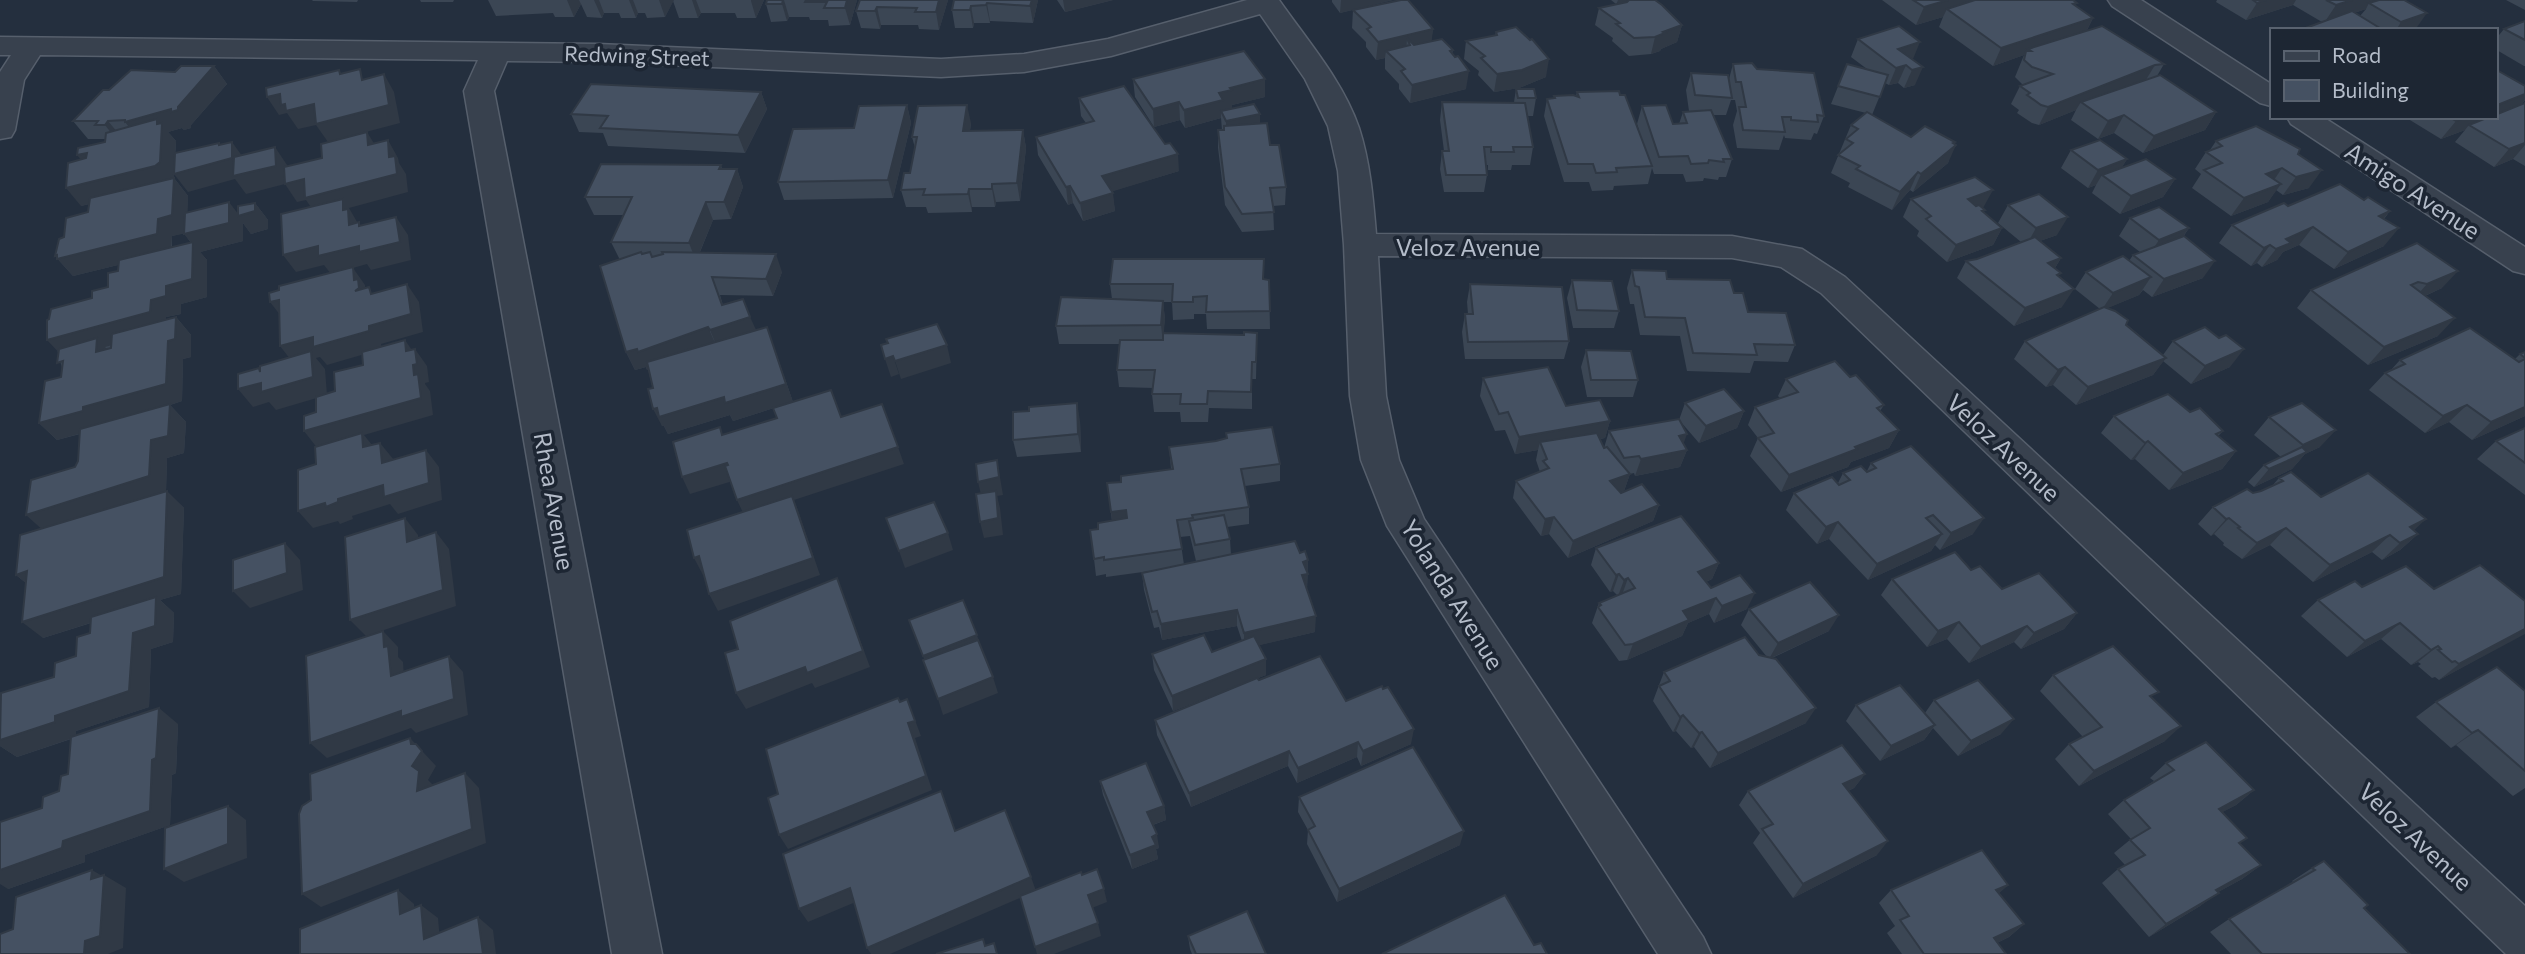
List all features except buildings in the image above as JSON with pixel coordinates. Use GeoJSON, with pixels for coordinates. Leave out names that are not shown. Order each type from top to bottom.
{"type":"FeatureCollection","features":[{"type":"Feature","properties":{"kind":"street"},"geometry":{"type":"LineString","coordinates":[[2122,0],[2270,96]]}},
{"type":"Feature","properties":{"kind":"street","name":"Redwing Street"},"geometry":{"type":"LineString","coordinates":[[0,46],[598,53],[941,68],[1024,63],[1111,47],[1266,1]]}},
{"type":"Feature","properties":{"kind":"street","name":"Yolanda Avenue"},"geometry":{"type":"LineString","coordinates":[[1266,1],[1320,79],[1343,126],[1354,171],[1361,245],[1368,396],[1380,460],[1407,526],[1686,954]]}},
{"type":"Feature","properties":{"kind":"street"},"geometry":{"type":"LineString","coordinates":[[0,130],[9,80],[31,47]]}},
{"type":"Feature","properties":{"kind":"street","name":"Rhea Avenue"},"geometry":{"type":"LineString","coordinates":[[497,52],[479,91],[638,954]]}},
{"type":"Feature","properties":{"kind":"street","name":"Amigo Avenue"},"geometry":{"type":"LineString","coordinates":[[2305,119],[2525,262]]}},
{"type":"Feature","properties":{"kind":"street","name":"Veloz Avenue"},"geometry":{"type":"LineString","coordinates":[[1361,245],[1732,247],[1790,257],[1833,285],[2525,939]]}}]}
